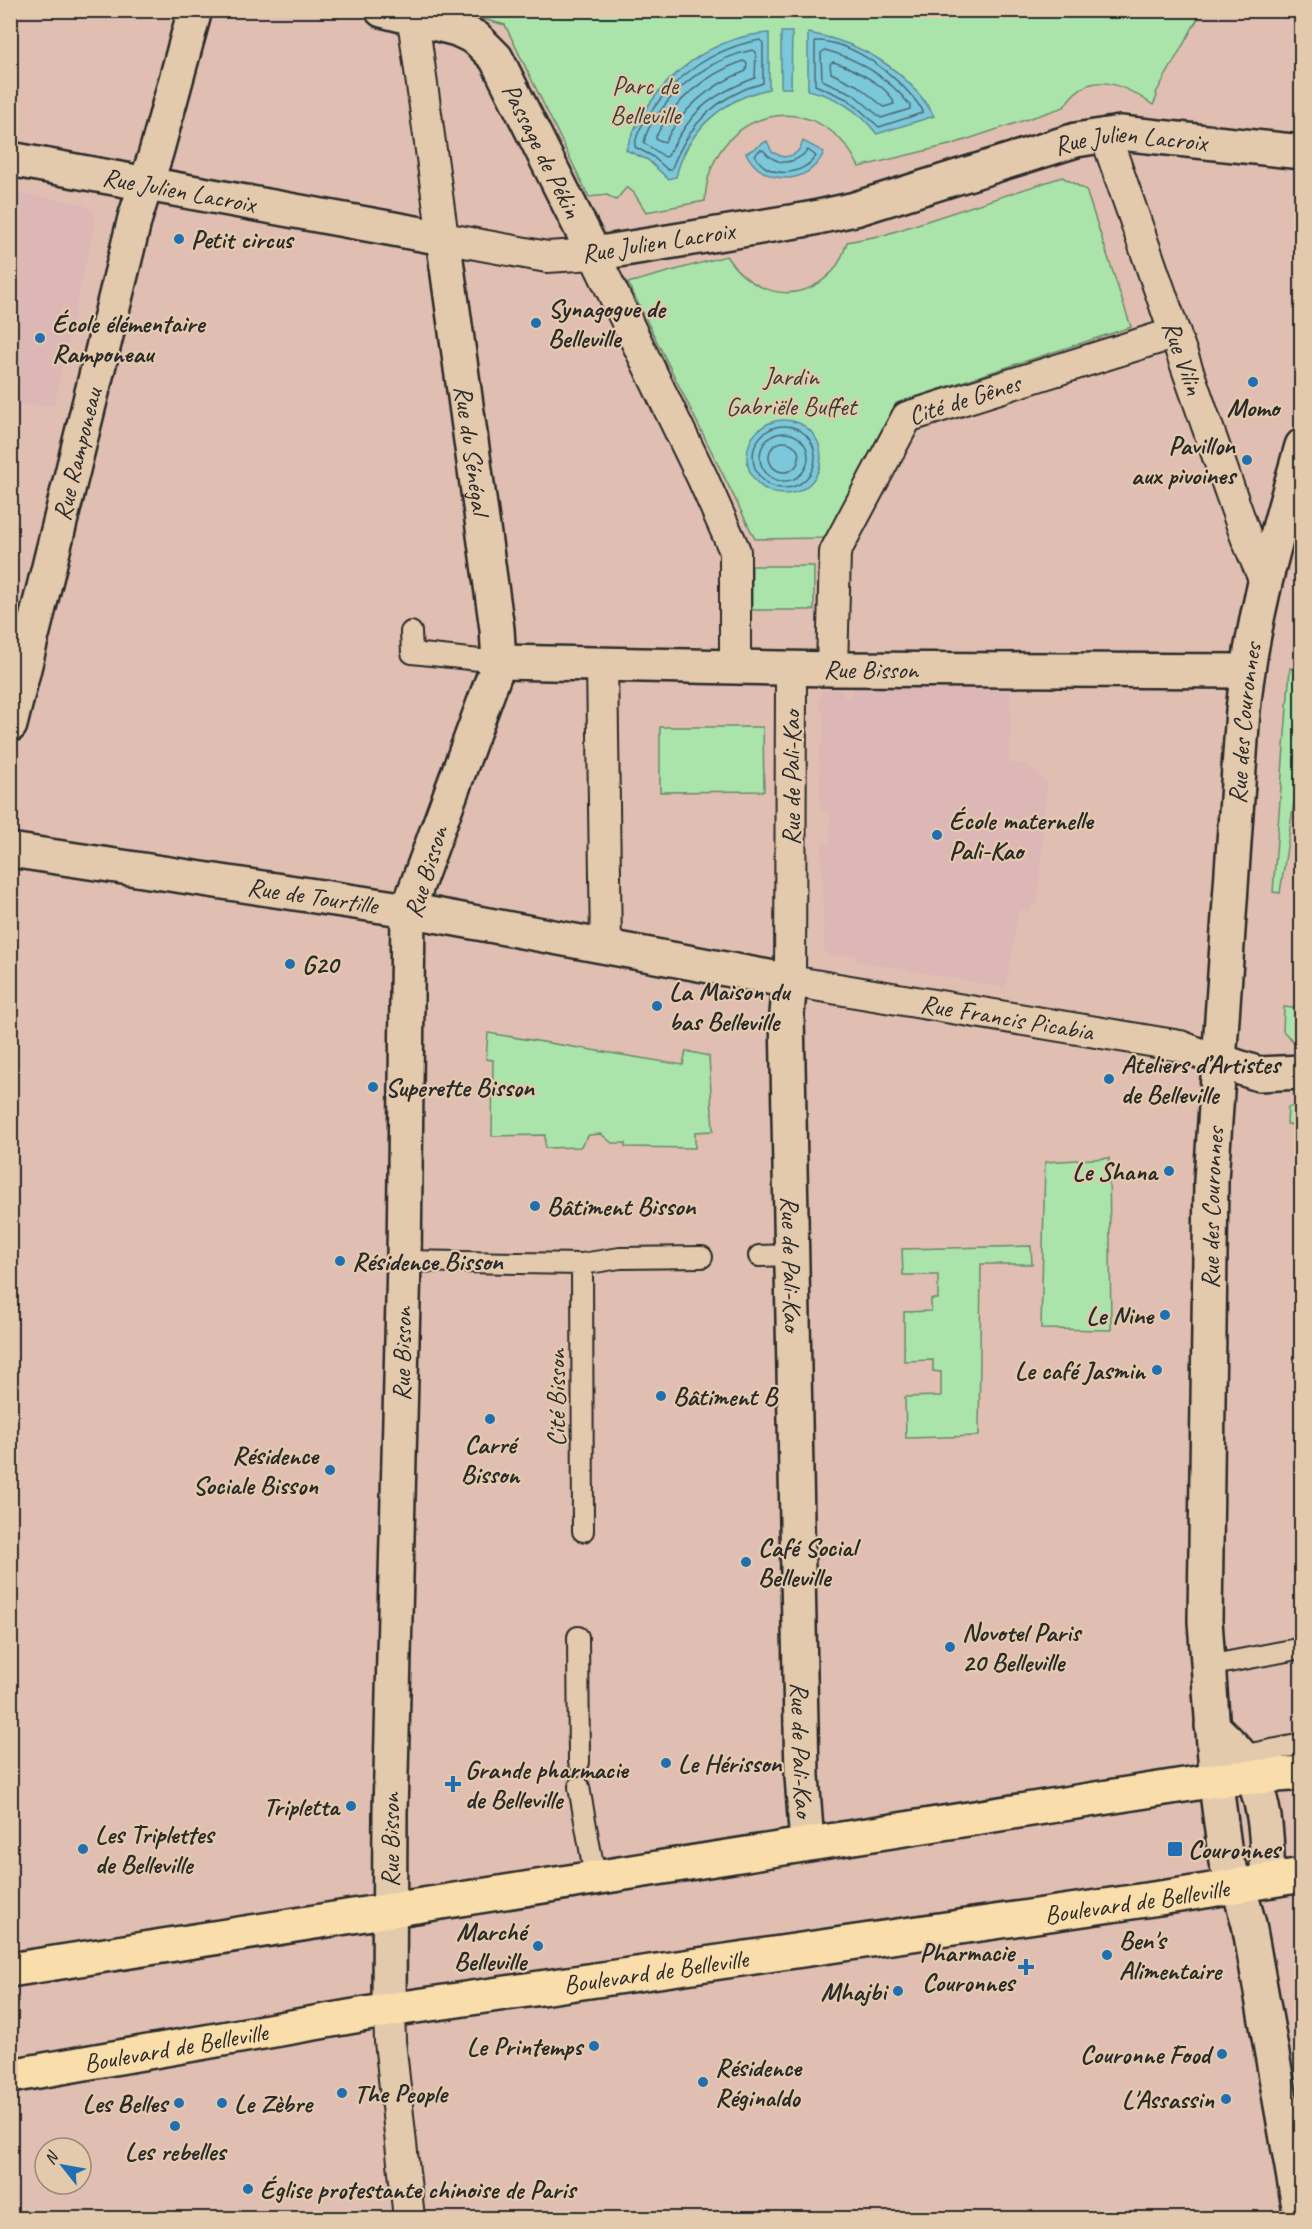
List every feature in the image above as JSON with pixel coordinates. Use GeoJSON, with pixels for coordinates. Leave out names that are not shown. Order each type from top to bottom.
{"type":"FeatureCollection","features":[{"type":"Feature","properties":{"kind":"main road"},"geometry":{"type":"LineString","coordinates":[[10,1970],[1216,1780],[1246,1767],[1302,1773]]}},
{"type":"Feature","properties":{"kind":"main road","name":"Boulevard de Belleville"},"geometry":{"type":"LineString","coordinates":[[10,2076],[389,2010],[1302,1875]]}},
{"type":"Feature","properties":{"kind":"street","name":"Rue Ramponeau"},"geometry":{"type":"LineString","coordinates":[[10,725],[135,218],[156,153],[195,10]]}},
{"type":"Feature","properties":{"kind":"street"},"geometry":{"type":"LineString","coordinates":[[382,10],[414,19],[444,238]]}},
{"type":"Feature","properties":{"kind":"street","name":"Passage de Pékin"},"geometry":{"type":"LineString","coordinates":[[414,19],[457,29],[476,38],[496,57],[594,254]]}},
{"type":"Feature","properties":{"kind":"street","name":"Rue Julien Lacroix"},"geometry":{"type":"LineString","coordinates":[[10,159],[547,257],[594,254],[809,219],[855,209],[1076,140],[1105,134],[1120,133],[1302,152]]}},
{"type":"Feature","properties":{"kind":"street","name":"Rue Vilin"},"geometry":{"type":"LineString","coordinates":[[1105,134],[1252,553],[1264,579]]}},
{"type":"Feature","properties":{"kind":"street","name":"Rue du Sénégal"},"geometry":{"type":"LineString","coordinates":[[444,238],[497,629],[499,662]]}},
{"type":"Feature","properties":{"kind":"street"},"geometry":{"type":"LineString","coordinates":[[594,254],[702,477],[735,551],[735,666]]}},
{"type":"Feature","properties":{"kind":"street","name":"Cité de Gênes"},"geometry":{"type":"LineString","coordinates":[[832,669],[835,552],[907,417],[1175,333]]}},
{"type":"Feature","properties":{"kind":"street","name":"Rue des Couronnes"},"geometry":{"type":"LineString","coordinates":[[1253,1883],[1226,1862],[1216,1780],[1205,1621],[1206,1406],[1211,1180],[1247,671],[1264,579],[1302,446]]}},
{"type":"Feature","properties":{"kind":"street","name":"Rue Bisson"},"geometry":{"type":"LineString","coordinates":[[389,2010],[390,1812],[404,1261],[408,910],[499,662],[832,669],[1247,671]]}},
{"type":"Feature","properties":{"kind":"street"},"geometry":{"type":"LineString","coordinates":[[602,663],[606,946]]}},
{"type":"Feature","properties":{"kind":"street","name":"Rue de Pali-Kao"},"geometry":{"type":"LineString","coordinates":[[792,684],[790,981],[775,1255],[807,1844]]}},
{"type":"Feature","properties":{"kind":"street","name":"Rue de Tourtille"},"geometry":{"type":"LineString","coordinates":[[10,850],[408,910],[790,981]]}},
{"type":"Feature","properties":{"kind":"street","name":"Rue Francis Picabia"},"geometry":{"type":"LineString","coordinates":[[790,981],[1180,1046],[1220,1061]]}},
{"type":"Feature","properties":{"kind":"street"},"geometry":{"type":"LineString","coordinates":[[1220,1061],[1259,1074],[1302,1072]]}},
{"type":"Feature","properties":{"kind":"street"},"geometry":{"type":"LineString","coordinates":[[1212,1726],[1246,1767],[1260,1795],[1264,1816],[1268,1845],[1253,1883],[1250,1924],[1301,2218]]}},
{"type":"Feature","properties":{"kind":"street"},"geometry":{"type":"LineString","coordinates":[[389,2010],[390,2042],[409,2218]]}},
{"type":"Feature","properties":{"kind":"lane"},"geometry":{"type":"LineString","coordinates":[[411,632],[412,653],[499,662]]}},
{"type":"Feature","properties":{"kind":"lane"},"geometry":{"type":"LineString","coordinates":[[404,1261],[582,1264],[620,1258],[702,1257]]}},
{"type":"Feature","properties":{"kind":"lane","name":"Cité Bisson"},"geometry":{"type":"LineString","coordinates":[[582,1264],[583,1531]]}},
{"type":"Feature","properties":{"kind":"lane"},"geometry":{"type":"LineString","coordinates":[[578,1637],[579,1762]]}},
{"type":"Feature","properties":{"kind":"lane"},"geometry":{"type":"LineString","coordinates":[[1208,1666],[1302,1648]]}},
{"type":"Feature","properties":{"kind":"lane"},"geometry":{"type":"LineString","coordinates":[[1246,1767],[1302,1744]]}},
{"type":"Feature","properties":{"kind":"lane"},"geometry":{"type":"LineString","coordinates":[[579,1787],[595,1877]]}},
{"type":"Feature","properties":{"kind":"shaded area","name":"École élémentaire Ramponeau"},"geometry":{"type":"Polygon","coordinates":[[[11,191],[87,205],[96,219],[54,406],[11,404],[11,191]]]}},
{"type":"Feature","properties":{"kind":"shaded area","name":"École maternelle Pali-Kao"},"geometry":{"type":"Polygon","coordinates":[[[832,687],[841,691],[846,698],[852,698],[852,688],[1011,689],[1010,763],[1027,764],[1047,783],[1038,902],[1029,911],[1019,910],[1006,988],[857,961],[855,955],[831,956],[824,951],[821,843],[830,845],[831,812],[820,810],[819,746],[823,745],[824,715],[818,703],[821,692],[832,687]]]}},
{"type":"Feature","properties":{"kind":"green space","name":"Parc de Belleville"},"geometry":{"type":"Polygon","coordinates":[[[452,11],[1202,11],[1156,93],[1153,105],[1118,86],[1095,83],[1073,95],[1064,107],[953,144],[859,167],[841,140],[819,123],[794,116],[768,117],[745,127],[725,144],[711,169],[705,201],[646,212],[634,193],[627,187],[616,200],[607,195],[589,197],[505,25],[452,11]]]}},
{"type":"Feature","properties":{"kind":"green space","name":"Jardin Gabriële Buffet"},"geometry":{"type":"Polygon","coordinates":[[[1062,177],[1086,190],[1131,327],[896,403],[825,538],[755,539],[628,283],[726,256],[748,280],[762,287],[776,292],[791,293],[805,290],[820,283],[833,271],[842,257],[847,242],[884,235],[1062,177]]]}},
{"type":"Feature","properties":{"kind":"green space"},"geometry":{"type":"Polygon","coordinates":[[[752,566],[814,566],[814,610],[752,610],[752,566]]]}},
{"type":"Feature","properties":{"kind":"green space"},"geometry":{"type":"Polygon","coordinates":[[[1290,668],[1301,670],[1301,756],[1280,893],[1273,892],[1290,668]]]}},
{"type":"Feature","properties":{"kind":"green space"},"geometry":{"type":"Polygon","coordinates":[[[660,727],[763,727],[764,791],[660,792],[660,727]]]}},
{"type":"Feature","properties":{"kind":"green space"},"geometry":{"type":"Polygon","coordinates":[[[1284,1007],[1301,1009],[1301,1041],[1293,1041],[1283,1031],[1284,1007]]]}},
{"type":"Feature","properties":{"kind":"green space"},"geometry":{"type":"Polygon","coordinates":[[[488,1033],[683,1065],[686,1051],[709,1056],[713,1131],[695,1132],[695,1148],[625,1147],[625,1143],[612,1143],[601,1134],[589,1135],[580,1147],[545,1148],[545,1135],[492,1136],[493,1060],[486,1059],[488,1033]]]}},
{"type":"Feature","properties":{"kind":"green space"},"geometry":{"type":"Polygon","coordinates":[[[1301,1106],[1301,1127],[1287,1124],[1288,1107],[1301,1106]]]}},
{"type":"Feature","properties":{"kind":"green space"},"geometry":{"type":"Polygon","coordinates":[[[1109,1158],[1111,1330],[1041,1329],[1045,1162],[1109,1158]]]}},
{"type":"Feature","properties":{"kind":"green space"},"geometry":{"type":"Polygon","coordinates":[[[1031,1246],[1032,1264],[981,1264],[979,1436],[906,1438],[905,1397],[941,1396],[941,1372],[933,1371],[933,1360],[904,1361],[904,1312],[931,1311],[931,1299],[938,1299],[938,1275],[903,1275],[902,1249],[1031,1246]]]}},
{"type":"Feature","properties":{"kind":"water"},"geometry":{"type":"Polygon","coordinates":[[[781,32],[792,32],[791,88],[781,88],[781,32]]]}},
{"type":"Feature","properties":{"kind":"water"},"geometry":{"type":"Polygon","coordinates":[[[769,33],[769,89],[737,100],[709,119],[689,145],[676,177],[668,179],[648,160],[626,150],[635,128],[648,107],[680,70],[721,44],[769,33]]]}},
{"type":"Feature","properties":{"kind":"water"},"geometry":{"type":"Polygon","coordinates":[[[808,33],[846,43],[880,60],[910,84],[934,116],[877,134],[863,118],[837,100],[808,90],[808,33]]]}},
{"type":"Feature","properties":{"kind":"water"},"geometry":{"type":"Polygon","coordinates":[[[767,141],[772,152],[783,157],[796,153],[803,141],[824,152],[808,172],[785,178],[774,176],[763,172],[753,164],[746,153],[767,141]]]}},
{"type":"Feature","properties":{"kind":"water"},"geometry":{"type":"Polygon","coordinates":[[[777,420],[791,420],[805,426],[815,436],[821,450],[819,471],[805,488],[791,494],[777,494],[763,488],[753,478],[747,464],[747,450],[753,436],[763,426],[777,420]]]}},
{"type":"Feature","properties":{"kind":"place","name":"Petit circus"},"geometry":{"type":"Point","coordinates":[179,239]}},
{"type":"Feature","properties":{"kind":"place","name":"Synagogue de Belleville"},"geometry":{"type":"Point","coordinates":[536,323]}},
{"type":"Feature","properties":{"kind":"place","name":"École élémentaire Ramponeau"},"geometry":{"type":"Point","coordinates":[40,338]}},
{"type":"Feature","properties":{"kind":"place","name":"Momo"},"geometry":{"type":"Point","coordinates":[1253,382]}},
{"type":"Feature","properties":{"kind":"place","name":"Pavillon aux pivoines"},"geometry":{"type":"Point","coordinates":[1247,460]}},
{"type":"Feature","properties":{"kind":"place","name":"École maternelle Pali-Kao"},"geometry":{"type":"Point","coordinates":[937,835]}},
{"type":"Feature","properties":{"kind":"place","name":"G20"},"geometry":{"type":"Point","coordinates":[290,964]}},
{"type":"Feature","properties":{"kind":"place","name":"La Maison du bas Belleville"},"geometry":{"type":"Point","coordinates":[657,1006]}},
{"type":"Feature","properties":{"kind":"place","name":"Ateliers d’Artistes de Belleville"},"geometry":{"type":"Point","coordinates":[1109,1079]}},
{"type":"Feature","properties":{"kind":"place","name":"Superette Bisson"},"geometry":{"type":"Point","coordinates":[373,1087]}},
{"type":"Feature","properties":{"kind":"place","name":"Le Shana"},"geometry":{"type":"Point","coordinates":[1169,1171]}},
{"type":"Feature","properties":{"kind":"place","name":"Bâtiment Bisson"},"geometry":{"type":"Point","coordinates":[535,1206]}},
{"type":"Feature","properties":{"kind":"place","name":"Résidence Bisson"},"geometry":{"type":"Point","coordinates":[340,1261]}},
{"type":"Feature","properties":{"kind":"place","name":"Le Nine"},"geometry":{"type":"Point","coordinates":[1165,1315]}},
{"type":"Feature","properties":{"kind":"place","name":"Le café Jasmin"},"geometry":{"type":"Point","coordinates":[1157,1370]}},
{"type":"Feature","properties":{"kind":"place","name":"Bâtiment B"},"geometry":{"type":"Point","coordinates":[661,1396]}},
{"type":"Feature","properties":{"kind":"place","name":"Carré Bisson"},"geometry":{"type":"Point","coordinates":[490,1419]}},
{"type":"Feature","properties":{"kind":"place","name":"Résidence Sociale Bisson"},"geometry":{"type":"Point","coordinates":[330,1470]}},
{"type":"Feature","properties":{"kind":"place","name":"Café Social Belleville"},"geometry":{"type":"Point","coordinates":[746,1562]}},
{"type":"Feature","properties":{"kind":"place","name":"Novotel Paris 20 Belleville"},"geometry":{"type":"Point","coordinates":[950,1647]}},
{"type":"Feature","properties":{"kind":"place","name":"Le Hérisson"},"geometry":{"type":"Point","coordinates":[666,1763]}},
{"type":"Feature","properties":{"kind":"place","name":"Grande pharmacie de Belleville"},"geometry":{"type":"Point","coordinates":[453,1784]}},
{"type":"Feature","properties":{"kind":"place","name":"Tripletta"},"geometry":{"type":"Point","coordinates":[351,1806]}},
{"type":"Feature","properties":{"kind":"place","name":"Les Triplettes de Belleville"},"geometry":{"type":"Point","coordinates":[83,1849]}},
{"type":"Feature","properties":{"kind":"place","name":"Couronnes"},"geometry":{"type":"Point","coordinates":[1175,1849]}},
{"type":"Feature","properties":{"kind":"place","name":"Marché Belleville"},"geometry":{"type":"Point","coordinates":[538,1946]}},
{"type":"Feature","properties":{"kind":"place","name":"Ben's Alimentaire"},"geometry":{"type":"Point","coordinates":[1107,1955]}},
{"type":"Feature","properties":{"kind":"place","name":"Pharmacie Couronnes"},"geometry":{"type":"Point","coordinates":[1026,1967]}},
{"type":"Feature","properties":{"kind":"place","name":"Mhajbi"},"geometry":{"type":"Point","coordinates":[898,1991]}},
{"type":"Feature","properties":{"kind":"place","name":"Le Printemps"},"geometry":{"type":"Point","coordinates":[594,2046]}},
{"type":"Feature","properties":{"kind":"place","name":"Couronne Food"},"geometry":{"type":"Point","coordinates":[1222,2054]}},
{"type":"Feature","properties":{"kind":"place","name":"Résidence Réginaldo"},"geometry":{"type":"Point","coordinates":[703,2082]}},
{"type":"Feature","properties":{"kind":"place","name":"The People"},"geometry":{"type":"Point","coordinates":[342,2093]}},
{"type":"Feature","properties":{"kind":"place","name":"L'Assassin"},"geometry":{"type":"Point","coordinates":[1226,2099]}},
{"type":"Feature","properties":{"kind":"place","name":"Les Belles"},"geometry":{"type":"Point","coordinates":[179,2103]}},
{"type":"Feature","properties":{"kind":"place","name":"Le Zèbre"},"geometry":{"type":"Point","coordinates":[222,2103]}},
{"type":"Feature","properties":{"kind":"place","name":"Les rebelles"},"geometry":{"type":"Point","coordinates":[175,2126]}},
{"type":"Feature","properties":{"kind":"place","name":"Église protestante chinoise de Paris"},"geometry":{"type":"Point","coordinates":[248,2189]}}]}
